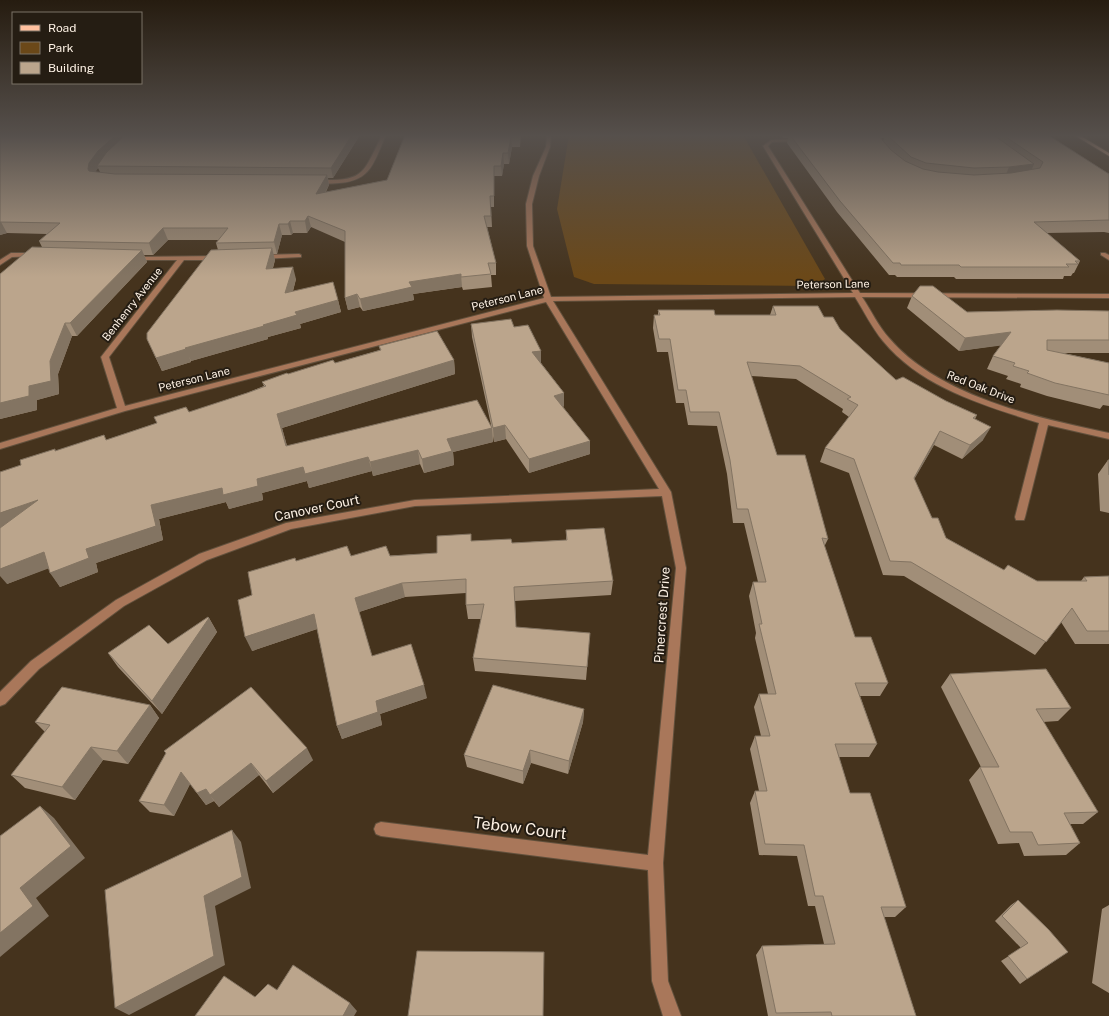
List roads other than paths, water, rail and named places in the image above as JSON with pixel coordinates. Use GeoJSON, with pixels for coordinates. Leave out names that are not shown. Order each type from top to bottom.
{"type":"FeatureCollection","features":[{"type":"Feature","properties":{"kind":"street","name":"Pinercrest Drive"},"geometry":{"type":"LineString","coordinates":[[534,182],[529,204],[530,246],[548,299],[666,492],[681,568],[655,863],[660,982],[672,1016]]}},
{"type":"Feature","properties":{"kind":"street","name":"Red Oak Drive"},"geometry":{"type":"LineString","coordinates":[[787,182],[885,339],[904,358],[941,384],[996,406],[1044,422],[1109,436]]}},
{"type":"Feature","properties":{"kind":"street"},"geometry":{"type":"LineString","coordinates":[[0,263],[11,255],[42,256]]}},
{"type":"Feature","properties":{"kind":"street"},"geometry":{"type":"LineString","coordinates":[[252,258],[299,256]]}},
{"type":"Feature","properties":{"kind":"street"},"geometry":{"type":"LineString","coordinates":[[127,258],[220,258]]}},
{"type":"Feature","properties":{"kind":"street","name":"Benhenry Avenue"},"geometry":{"type":"LineString","coordinates":[[122,409],[105,357],[181,259]]}},
{"type":"Feature","properties":{"kind":"street","name":"Peterson Lane"},"geometry":{"type":"LineString","coordinates":[[0,446],[122,409],[548,299],[857,295],[1109,296]]}},
{"type":"Feature","properties":{"kind":"street"},"geometry":{"type":"LineString","coordinates":[[1020,517],[1044,422]]}},
{"type":"Feature","properties":{"kind":"street","name":"Canover Court"},"geometry":{"type":"LineString","coordinates":[[0,700],[35,665],[120,603],[203,557],[290,526],[415,503],[666,492]]}},
{"type":"Feature","properties":{"kind":"street","name":"Tebow Court"},"geometry":{"type":"LineString","coordinates":[[382,829],[655,863]]}}]}
